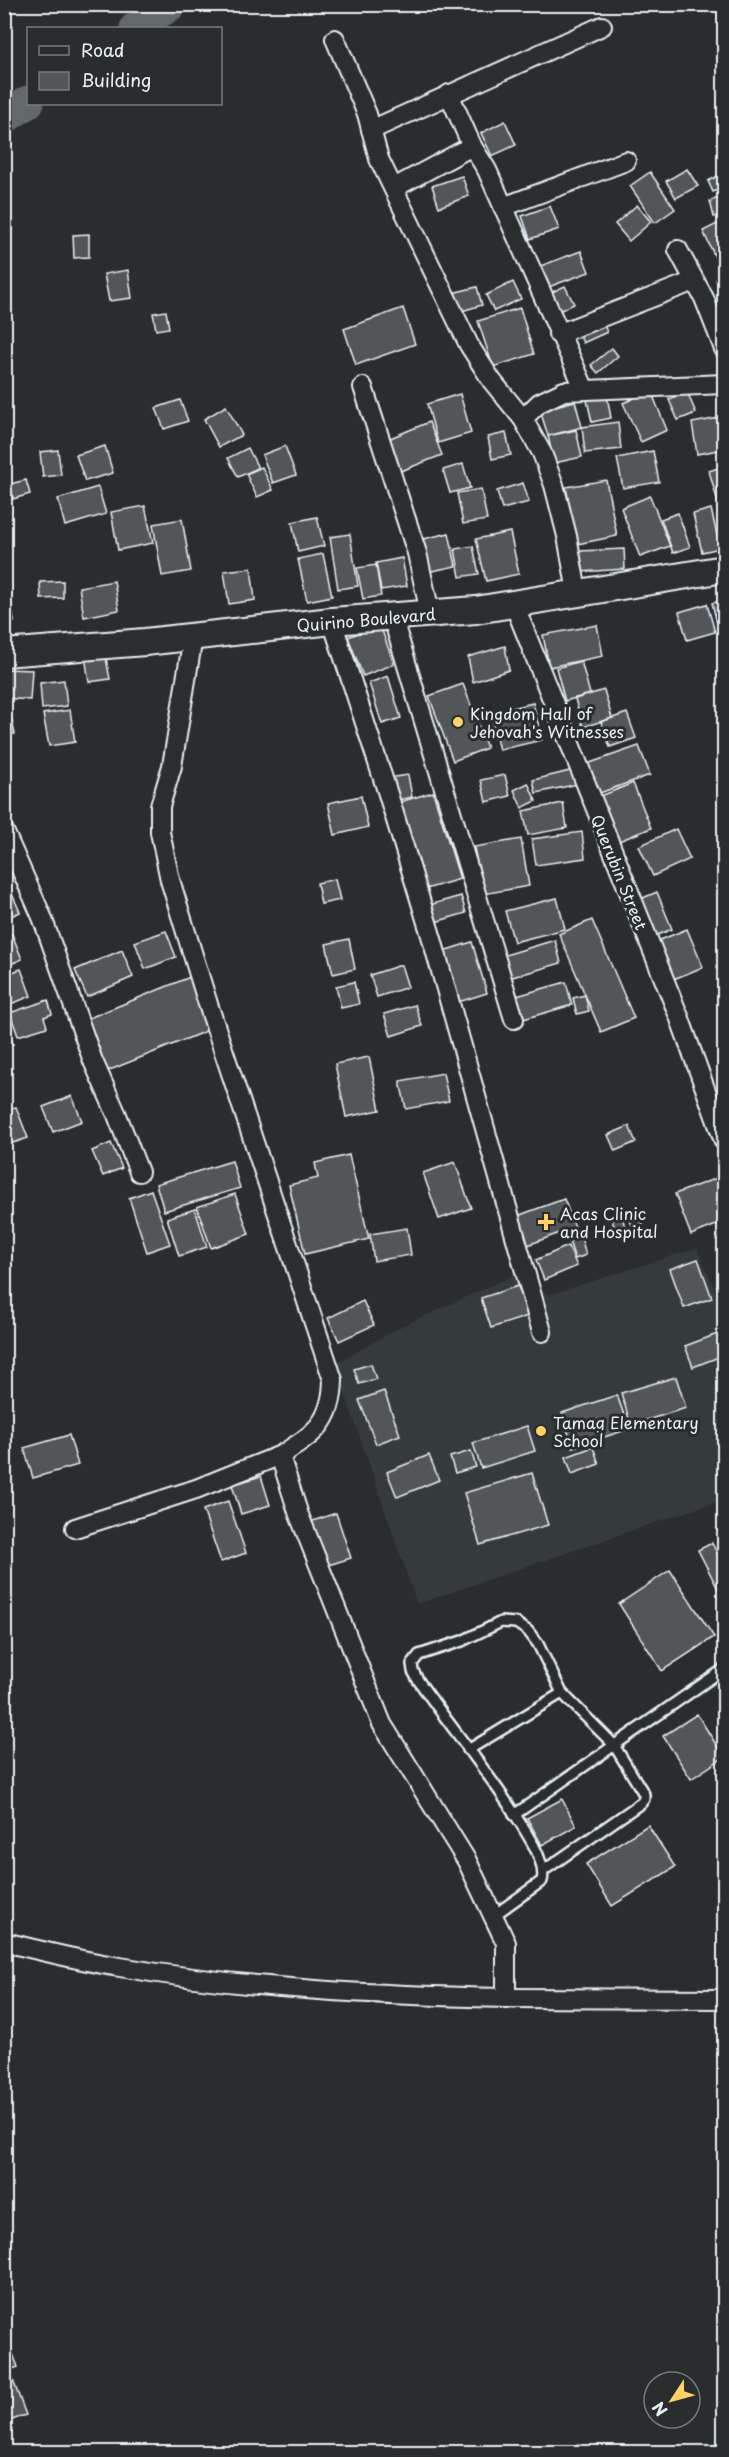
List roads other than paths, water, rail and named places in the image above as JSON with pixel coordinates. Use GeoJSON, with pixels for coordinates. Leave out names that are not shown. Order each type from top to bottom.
{"type":"FeatureCollection","features":[{"type":"Feature","properties":{"kind":"main road","name":"Quirino Boulevard"},"geometry":{"type":"LineString","coordinates":[[4,653],[193,637],[332,621],[476,610],[724,569]]}},
{"type":"Feature","properties":{"kind":"street"},"geometry":{"type":"LineString","coordinates":[[371,130],[602,26]]}},
{"type":"Feature","properties":{"kind":"street"},"geometry":{"type":"LineString","coordinates":[[335,39],[371,130],[379,159],[470,345],[492,381],[523,419],[542,453],[554,485],[567,536],[577,592]]}},
{"type":"Feature","properties":{"kind":"street"},"geometry":{"type":"LineString","coordinates":[[449,94],[472,146],[484,164],[558,334],[585,390]]}},
{"type":"Feature","properties":{"kind":"street"},"geometry":{"type":"LineString","coordinates":[[394,188],[472,146]]}},
{"type":"Feature","properties":{"kind":"street"},"geometry":{"type":"LineString","coordinates":[[503,207],[626,161]]}},
{"type":"Feature","properties":{"kind":"street"},"geometry":{"type":"LineString","coordinates":[[678,250],[724,349]]}},
{"type":"Feature","properties":{"kind":"street"},"geometry":{"type":"LineString","coordinates":[[558,334],[694,281]]}},
{"type":"Feature","properties":{"kind":"street"},"geometry":{"type":"LineString","coordinates":[[523,419],[539,403],[564,391],[724,384]]}},
{"type":"Feature","properties":{"kind":"street"},"geometry":{"type":"LineString","coordinates":[[363,387],[417,554],[430,613]]}},
{"type":"Feature","properties":{"kind":"street","name":"Querubin Street"},"geometry":{"type":"LineString","coordinates":[[513,604],[680,1019],[724,1141]]}},
{"type":"Feature","properties":{"kind":"street"},"geometry":{"type":"LineString","coordinates":[[392,616],[514,1019]]}},
{"type":"Feature","properties":{"kind":"street"},"geometry":{"type":"LineString","coordinates":[[332,621],[432,939],[542,1332]]}},
{"type":"Feature","properties":{"kind":"street"},"geometry":{"type":"LineString","coordinates":[[75,1527],[195,1489],[281,1455],[313,1434],[325,1417],[332,1399],[333,1380],[208,1004],[170,880],[160,832],[160,806],[172,766],[193,637]]}},
{"type":"Feature","properties":{"kind":"street"},"geometry":{"type":"LineString","coordinates":[[4,831],[42,917],[93,1061],[139,1172]]}},
{"type":"Feature","properties":{"kind":"street"},"geometry":{"type":"LineString","coordinates":[[281,1455],[299,1515],[382,1724],[467,1861],[506,1944],[506,1998]]}},
{"type":"Feature","properties":{"kind":"street"},"geometry":{"type":"LineString","coordinates":[[4,1942],[120,1967],[244,1984],[400,1995],[724,1999]]}},
{"type":"Feature","properties":{"kind":"lane"},"geometry":{"type":"LineString","coordinates":[[493,1916],[542,1881],[543,1871],[534,1847],[514,1815],[413,1671],[412,1664],[419,1655],[462,1641],[501,1622],[516,1623],[528,1631],[538,1644],[562,1693],[614,1745],[640,1785],[644,1799],[543,1871]]}},
{"type":"Feature","properties":{"kind":"lane"},"geometry":{"type":"LineString","coordinates":[[514,1815],[724,1669]]}},
{"type":"Feature","properties":{"kind":"lane"},"geometry":{"type":"LineString","coordinates":[[468,1750],[562,1693]]}},
{"type":"Feature","properties":{"kind":"waterway"},"geometry":{"type":"LineString","coordinates":[[137,27],[171,4]]}},
{"type":"Feature","properties":{"kind":"waterway"},"geometry":{"type":"LineString","coordinates":[[4,118],[27,103]]}},
{"type":"Feature","properties":{"kind":"place","name":"Kingdom Hall of Jehovah's Witnesses"},"geometry":{"type":"Point","coordinates":[458,722]}},
{"type":"Feature","properties":{"kind":"place","name":"Acas Clinic and Hospital"},"geometry":{"type":"Point","coordinates":[546,1222]}},
{"type":"Feature","properties":{"kind":"place","name":"Tamag Elementary School"},"geometry":{"type":"Point","coordinates":[541,1431]}}]}
